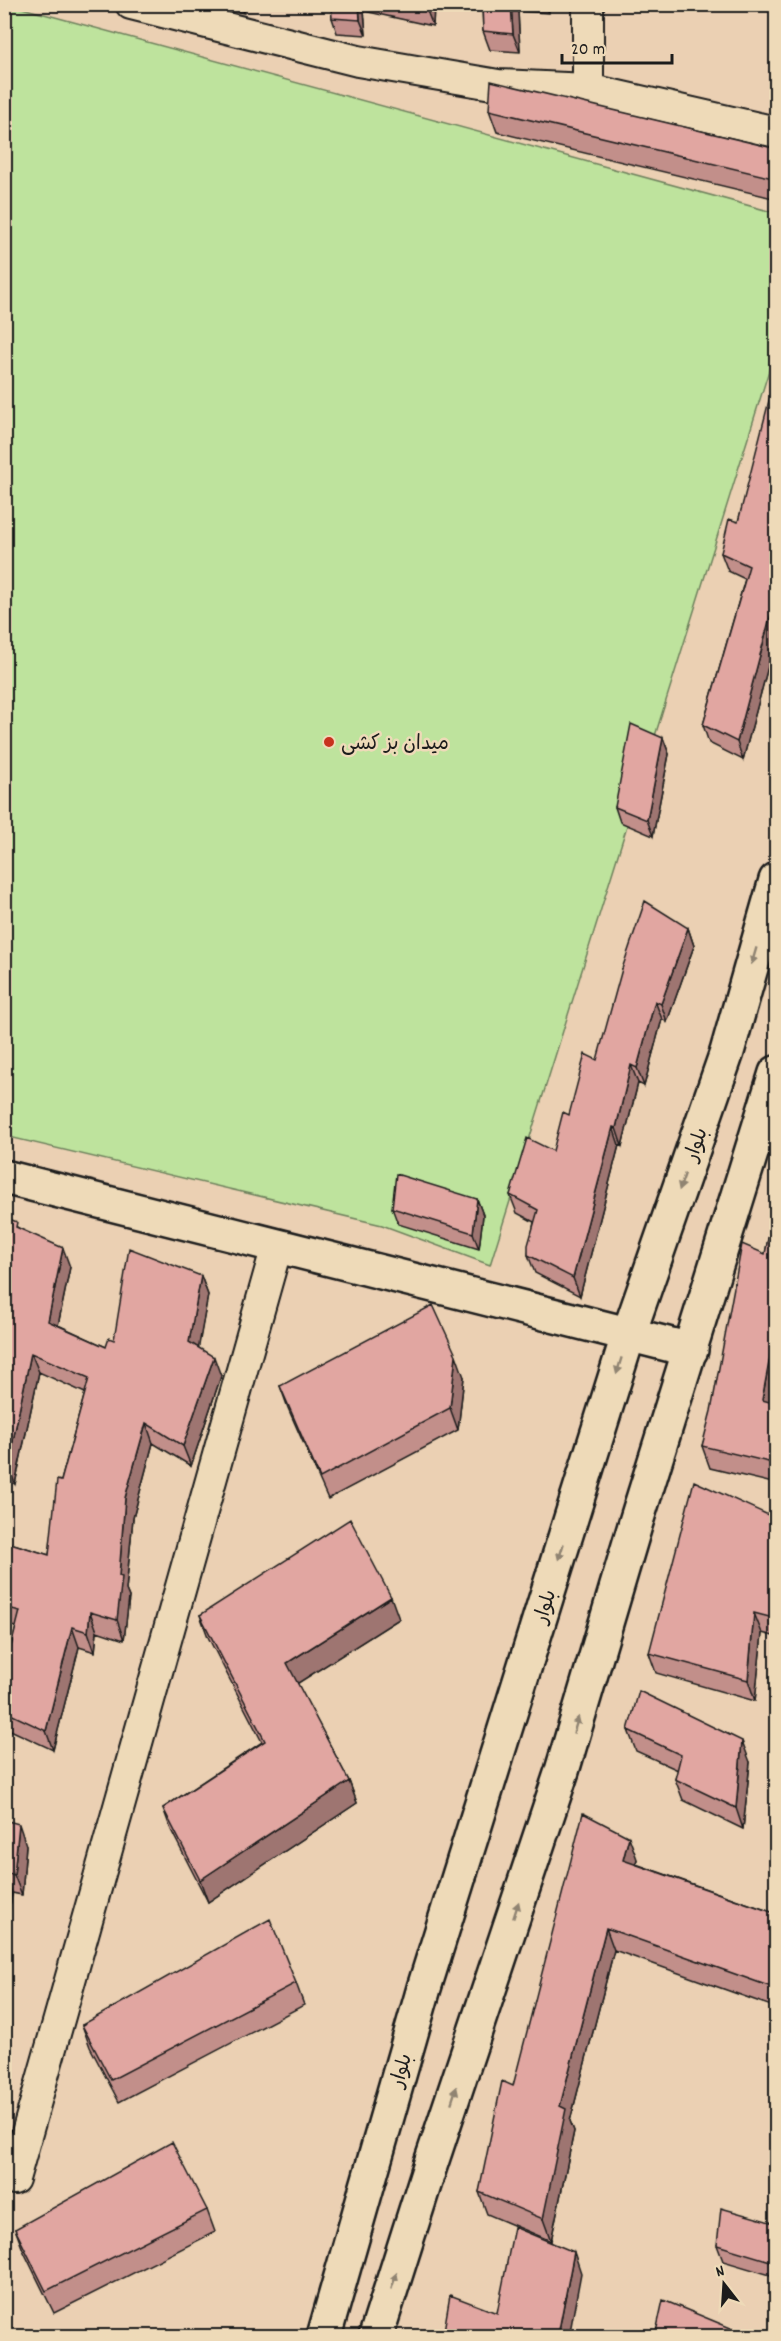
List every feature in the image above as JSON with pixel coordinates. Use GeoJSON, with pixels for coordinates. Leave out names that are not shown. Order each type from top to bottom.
{"type":"FeatureCollection","features":[{"type":"Feature","properties":{"kind":"main road","name":"بلوار"},"geometry":{"type":"LineString","coordinates":[[324,2337],[424,1988],[629,1333],[727,1052],[777,880]]}},
{"type":"Feature","properties":{"kind":"main road"},"geometry":{"type":"LineString","coordinates":[[376,2337],[430,2166],[562,1771],[636,1522],[777,1073]]}},
{"type":"Feature","properties":{"kind":"main road"},"geometry":{"type":"LineString","coordinates":[[4,1178],[691,1350]]}},
{"type":"Feature","properties":{"kind":"street"},"geometry":{"type":"LineString","coordinates":[[131,4],[358,61],[498,85],[588,89],[777,132]]}},
{"type":"Feature","properties":{"kind":"street"},"geometry":{"type":"LineString","coordinates":[[588,4],[588,89]]}},
{"type":"Feature","properties":{"kind":"street"},"geometry":{"type":"LineString","coordinates":[[14,2178],[277,1246]]}},
{"type":"Feature","properties":{"kind":"green space","name":"میدان بز کشی"},"geometry":{"type":"Polygon","coordinates":[[[5,5],[776,213],[776,348],[490,1265],[382,1225],[5,1136],[5,5]]]}},
{"type":"Feature","properties":{"kind":"building"},"geometry":{"type":"Polygon","coordinates":[[[331,4],[359,4],[360,20],[332,18],[331,4]]]}},
{"type":"Feature","properties":{"kind":"building"},"geometry":{"type":"Polygon","coordinates":[[[397,4],[428,4],[427,11],[397,4]]]}},
{"type":"Feature","properties":{"kind":"building"},"geometry":{"type":"Polygon","coordinates":[[[482,4],[511,4],[513,34],[483,31],[482,4]]]}},
{"type":"Feature","properties":{"kind":"building"},"geometry":{"type":"Polygon","coordinates":[[[491,81],[777,149],[777,179],[489,110],[491,81]]]}},
{"type":"Feature","properties":{"kind":"building"},"geometry":{"type":"Polygon","coordinates":[[[774,381],[777,382],[777,591],[737,742],[703,725],[749,566],[721,553],[729,519],[738,522],[774,381]]]}},
{"type":"Feature","properties":{"kind":"building"},"geometry":{"type":"Polygon","coordinates":[[[631,724],[663,738],[647,820],[615,807],[631,724]]]}},
{"type":"Feature","properties":{"kind":"building"},"geometry":{"type":"Polygon","coordinates":[[[645,901],[688,928],[661,1004],[655,1001],[637,1068],[631,1065],[616,1128],[613,1127],[573,1278],[528,1255],[528,1245],[538,1210],[510,1195],[527,1138],[553,1151],[563,1112],[569,1115],[585,1054],[597,1060],[622,969],[645,901]]]}},
{"type":"Feature","properties":{"kind":"building"},"geometry":{"type":"Polygon","coordinates":[[[396,1174],[477,1199],[473,1233],[392,1208],[396,1174]]]}},
{"type":"Feature","properties":{"kind":"building"},"geometry":{"type":"Polygon","coordinates":[[[777,1194],[777,1330],[775,1330],[762,1400],[777,1404],[777,1464],[702,1446],[711,1411],[742,1244],[765,1254],[777,1194]]]}},
{"type":"Feature","properties":{"kind":"building"},"geometry":{"type":"Polygon","coordinates":[[[4,1217],[17,1222],[16,1227],[63,1248],[48,1321],[106,1347],[109,1338],[114,1340],[129,1248],[201,1276],[189,1342],[214,1357],[183,1446],[146,1423],[125,1498],[119,1576],[122,1577],[117,1620],[90,1612],[88,1632],[72,1627],[46,1731],[4,1711],[4,1674],[20,1611],[4,1607],[4,1541],[49,1555],[57,1480],[61,1481],[89,1378],[31,1353],[8,1465],[4,1463],[4,1217]]]}},
{"type":"Feature","properties":{"kind":"building"},"geometry":{"type":"Polygon","coordinates":[[[433,1305],[456,1355],[450,1408],[320,1478],[280,1386],[433,1305]]]}},
{"type":"Feature","properties":{"kind":"building"},"geometry":{"type":"Polygon","coordinates":[[[694,1481],[777,1519],[777,1619],[754,1613],[748,1680],[649,1653],[694,1481]]]}},
{"type":"Feature","properties":{"kind":"building"},"geometry":{"type":"Polygon","coordinates":[[[350,1519],[391,1597],[287,1663],[349,1781],[200,1880],[163,1808],[265,1741],[200,1615],[350,1519]]]}},
{"type":"Feature","properties":{"kind":"building"},"geometry":{"type":"Polygon","coordinates":[[[639,1691],[742,1741],[736,1808],[675,1779],[681,1755],[628,1730],[639,1691]]]}},
{"type":"Feature","properties":{"kind":"building"},"geometry":{"type":"Polygon","coordinates":[[[583,1813],[629,1837],[623,1860],[777,1914],[777,1989],[606,1928],[560,2106],[566,2109],[543,2219],[479,2192],[502,2081],[513,2086],[583,1813]]]}},
{"type":"Feature","properties":{"kind":"building"},"geometry":{"type":"Polygon","coordinates":[[[4,1820],[19,1824],[14,1875],[5,1872],[4,1874],[4,1820]]]}},
{"type":"Feature","properties":{"kind":"building"},"geometry":{"type":"Polygon","coordinates":[[[270,1919],[296,1983],[111,2080],[82,2025],[270,1919]]]}},
{"type":"Feature","properties":{"kind":"building"},"geometry":{"type":"Polygon","coordinates":[[[172,2142],[207,2210],[46,2291],[15,2229],[172,2142]]]}},
{"type":"Feature","properties":{"kind":"building"},"geometry":{"type":"Polygon","coordinates":[[[721,2208],[777,2224],[777,2263],[717,2245],[721,2208]]]}},
{"type":"Feature","properties":{"kind":"building"},"geometry":{"type":"Polygon","coordinates":[[[514,2227],[574,2252],[558,2335],[563,2337],[443,2337],[450,2295],[497,2313],[514,2227]]]}},
{"type":"Feature","properties":{"kind":"building"},"geometry":{"type":"Polygon","coordinates":[[[663,2300],[738,2331],[737,2337],[666,2337],[656,2332],[663,2300]]]}},
{"type":"Feature","properties":{"kind":"place","name":"میدان بز کشی"},"geometry":{"type":"Point","coordinates":[329,742]}}]}
